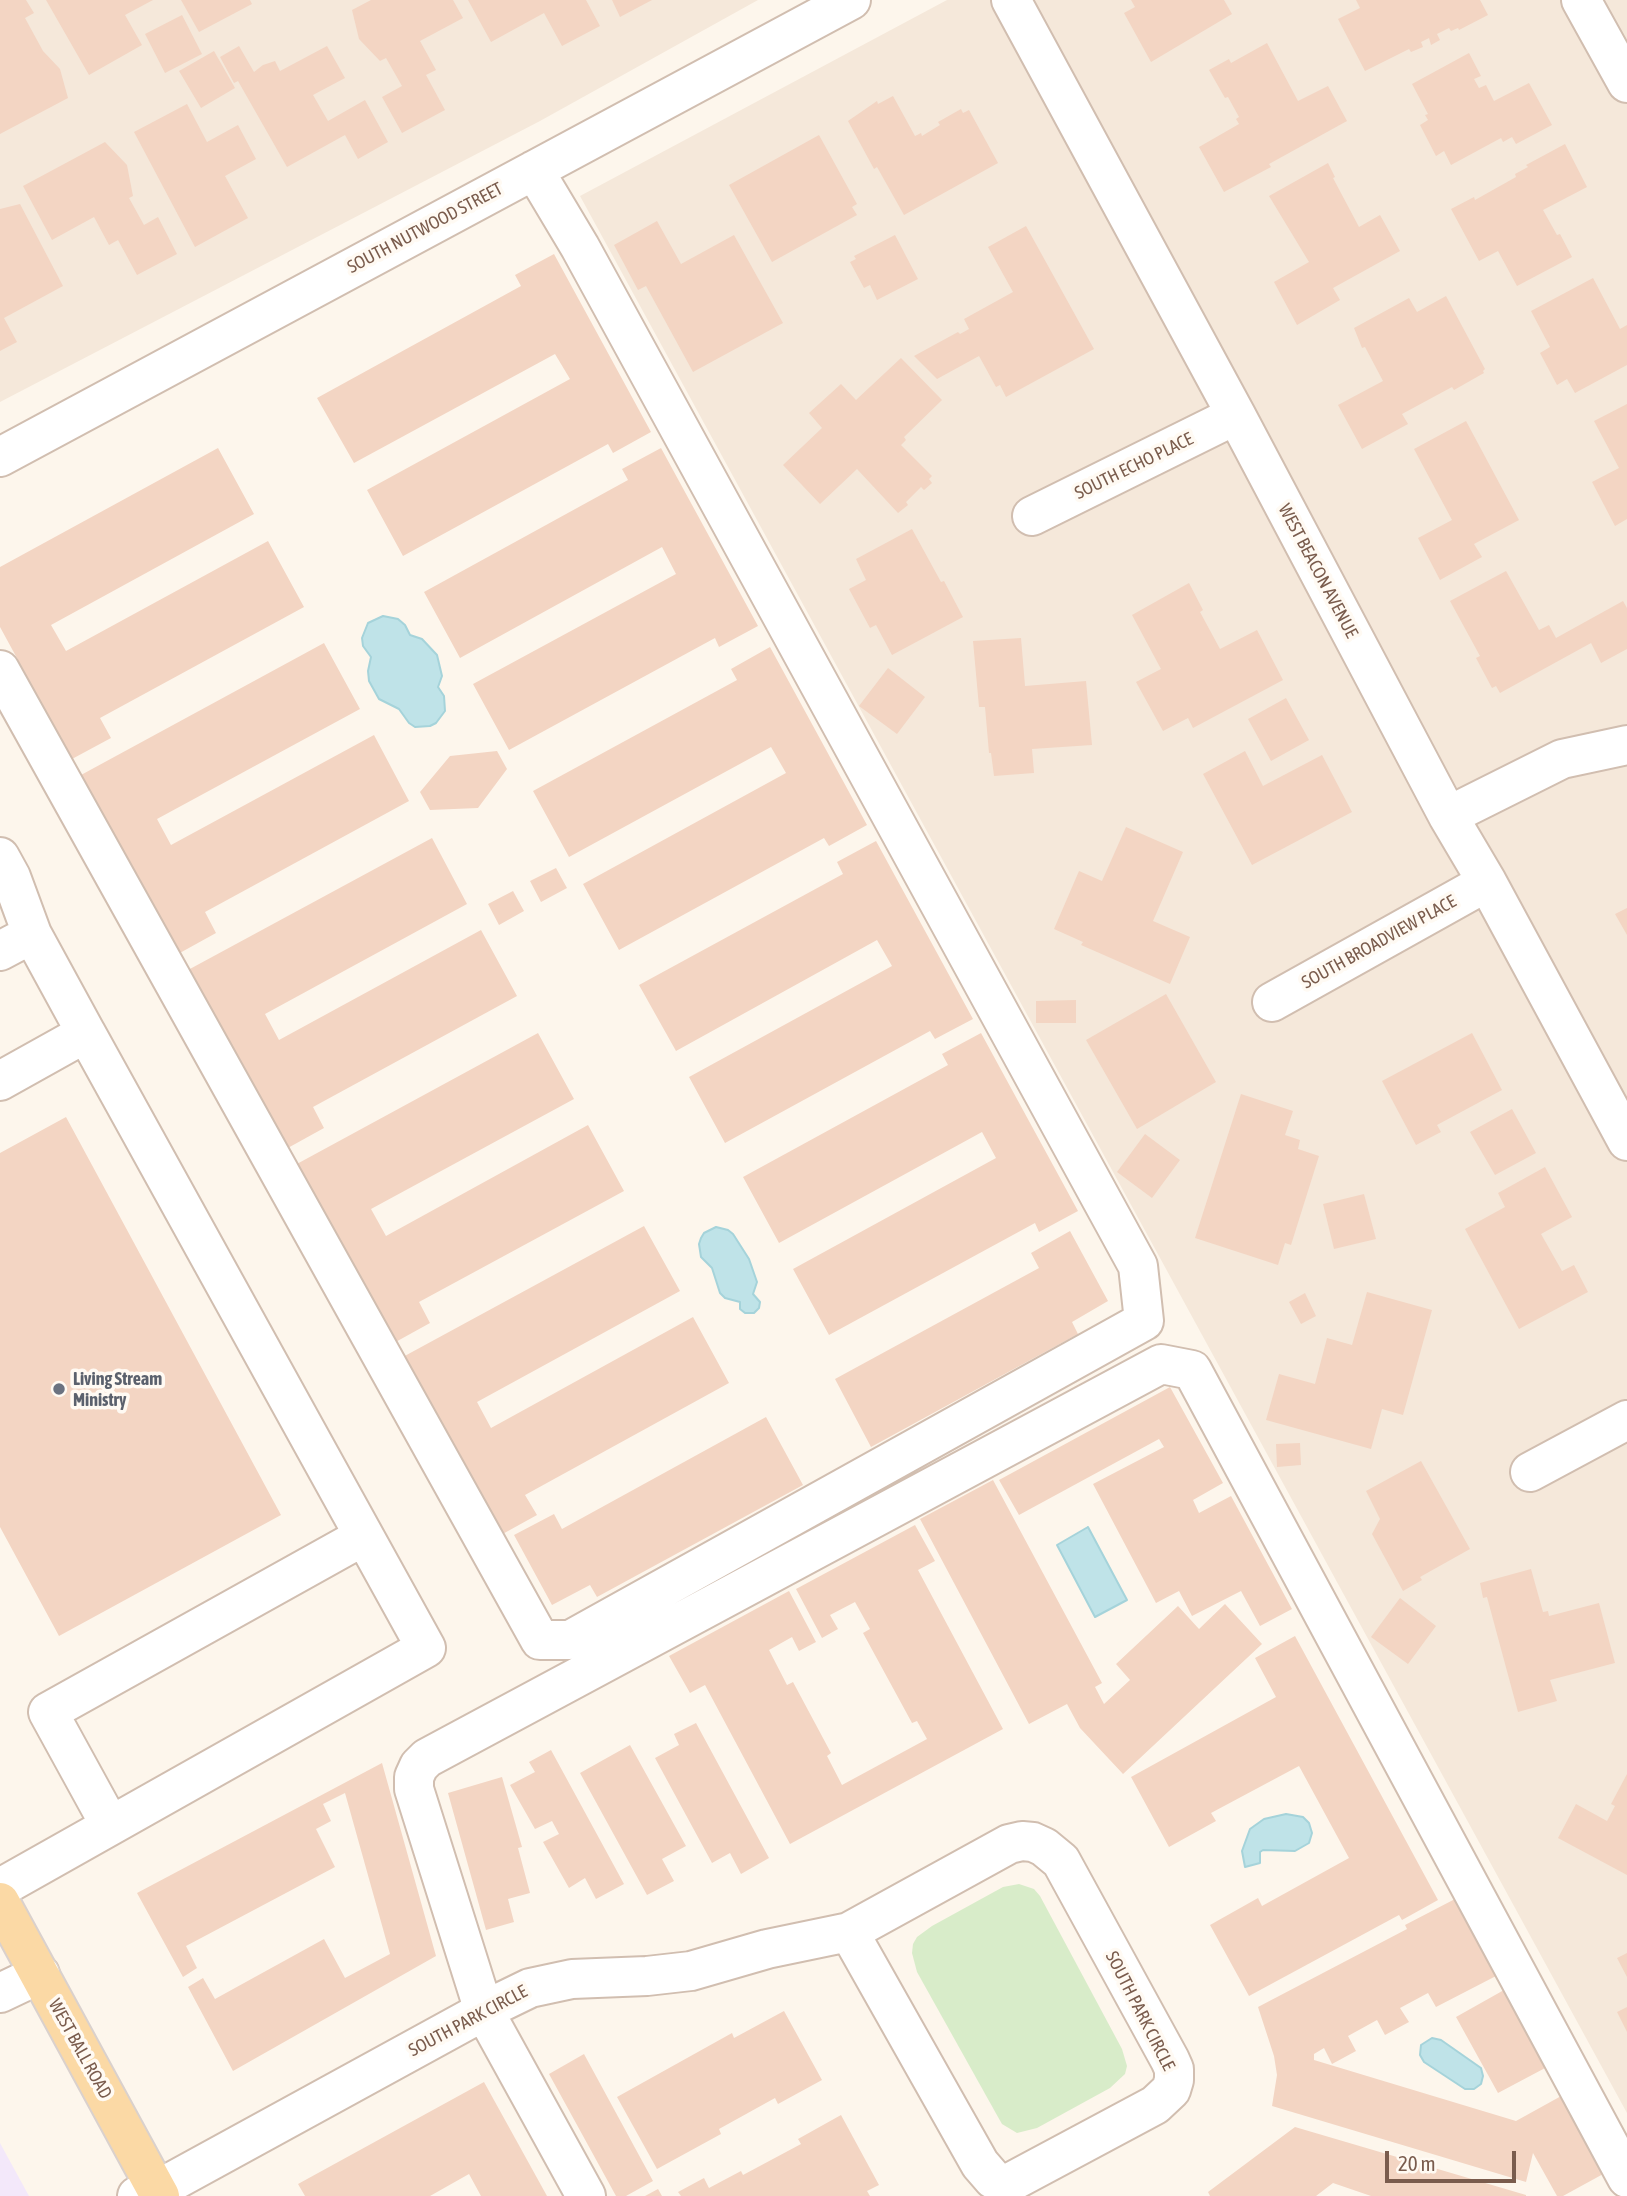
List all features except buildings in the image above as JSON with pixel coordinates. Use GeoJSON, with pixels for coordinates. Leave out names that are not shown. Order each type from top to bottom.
{"type":"FeatureCollection","features":[{"type":"Feature","properties":{"kind":"main road","name":"WEST BALL ROAD"},"geometry":{"type":"LineString","coordinates":[[0,1902],[40,1974],[151,2194]]}},
{"type":"Feature","properties":{"kind":"street","name":"SOUTH NUTWOOD STREET"},"geometry":{"type":"LineString","coordinates":[[0,457],[851,0]]}},
{"type":"Feature","properties":{"kind":"street","name":"WEST BEACON AVENUE"},"geometry":{"type":"LineString","coordinates":[[1011,0],[1236,415],[1448,816],[1487,882],[1627,1141]]}},
{"type":"Feature","properties":{"kind":"street"},"geometry":{"type":"LineString","coordinates":[[1581,0],[1627,83]]}},
{"type":"Feature","properties":{"kind":"street"},"geometry":{"type":"LineString","coordinates":[[0,670],[540,1640],[570,1640],[1144,1321],[1138,1266],[580,247],[534,170]]}},
{"type":"Feature","properties":{"kind":"street","name":"SOUTH ECHO PLACE"},"geometry":{"type":"LineString","coordinates":[[1032,516],[1236,415]]}},
{"type":"Feature","properties":{"kind":"street"},"geometry":{"type":"LineString","coordinates":[[1448,816],[1562,759],[1627,745]]}},
{"type":"Feature","properties":{"kind":"street"},"geometry":{"type":"LineString","coordinates":[[0,857],[11,877],[16,943],[86,1033],[426,1648],[0,1888]]}},
{"type":"Feature","properties":{"kind":"street","name":"SOUTH BROADVIEW PLACE"},"geometry":{"type":"LineString","coordinates":[[1272,1002],[1487,882]]}},
{"type":"Feature","properties":{"kind":"street"},"geometry":{"type":"LineString","coordinates":[[0,1081],[86,1033]]}},
{"type":"Feature","properties":{"kind":"street"},"geometry":{"type":"LineString","coordinates":[[586,2196],[484,2011],[414,1789],[414,1777],[419,1766],[427,1758],[1161,1364],[1192,1370],[1627,2178]]}},
{"type":"Feature","properties":{"kind":"street"},"geometry":{"type":"LineString","coordinates":[[1530,1472],[1627,1420]]}},
{"type":"Feature","properties":{"kind":"street"},"geometry":{"type":"LineString","coordinates":[[110,1825],[48,1712],[364,1536]]}},
{"type":"Feature","properties":{"kind":"street","name":"SOUTH PARK CIRCLE"},"geometry":{"type":"LineString","coordinates":[[151,2194],[530,1988],[572,1979],[634,1977],[691,1971],[767,1949],[849,1932],[1009,1844],[1022,1841],[1044,1847],[1060,1861],[1170,2060],[1174,2080],[1171,2090],[1154,2105],[1011,2182],[1001,2183],[992,2179],[979,2164],[849,1932]]}},
{"type":"Feature","properties":{"kind":"street"},"geometry":{"type":"LineString","coordinates":[[0,1993],[40,1974]]}},
{"type":"Feature","properties":{"kind":"shaded area"},"geometry":{"type":"Polygon","coordinates":[[[0,0],[758,0],[540,121],[0,402],[0,0]]]}},
{"type":"Feature","properties":{"kind":"shaded area"},"geometry":{"type":"Polygon","coordinates":[[[947,0],[1627,0],[1627,2113],[580,196],[947,0]]]}},
{"type":"Feature","properties":{"kind":"shaded area"},"geometry":{"type":"Polygon","coordinates":[[[0,2143],[29,2196],[0,2196],[0,2143]]]}},
{"type":"Feature","properties":{"kind":"green space"},"geometry":{"type":"Polygon","coordinates":[[[1019,1884],[1034,1889],[1040,1896],[1122,2049],[1127,2066],[1125,2074],[1110,2088],[1037,2128],[1017,2133],[1002,2124],[917,1972],[912,1953],[917,1937],[932,1926],[1003,1887],[1019,1884]]]}},
{"type":"Feature","properties":{"kind":"water"},"geometry":{"type":"Polygon","coordinates":[[[383,616],[398,619],[410,635],[422,639],[437,655],[442,676],[438,687],[444,696],[445,711],[436,723],[430,726],[415,727],[409,723],[399,709],[379,699],[369,681],[371,657],[363,646],[362,638],[368,623],[383,616]]]}},
{"type":"Feature","properties":{"kind":"water"},"geometry":{"type":"Polygon","coordinates":[[[716,1227],[733,1234],[749,1259],[757,1282],[753,1294],[760,1302],[754,1313],[745,1313],[740,1309],[740,1302],[725,1298],[720,1293],[712,1268],[701,1257],[701,1238],[704,1233],[716,1227]]]}},
{"type":"Feature","properties":{"kind":"water"},"geometry":{"type":"Polygon","coordinates":[[[1088,1527],[1127,1600],[1095,1617],[1057,1545],[1088,1527]]]}},
{"type":"Feature","properties":{"kind":"water"},"geometry":{"type":"Polygon","coordinates":[[[1286,1814],[1303,1817],[1309,1823],[1312,1833],[1309,1843],[1295,1851],[1263,1850],[1260,1852],[1260,1863],[1245,1867],[1242,1851],[1250,1829],[1264,1819],[1286,1814]]]}},
{"type":"Feature","properties":{"kind":"water"},"geometry":{"type":"Polygon","coordinates":[[[1432,2038],[1441,2040],[1481,2068],[1481,2084],[1474,2089],[1465,2089],[1424,2062],[1420,2055],[1421,2045],[1432,2038]]]}},
{"type":"Feature","properties":{"kind":"place","name":"Living Stream Ministry"},"geometry":{"type":"Point","coordinates":[59,1389]}}]}
